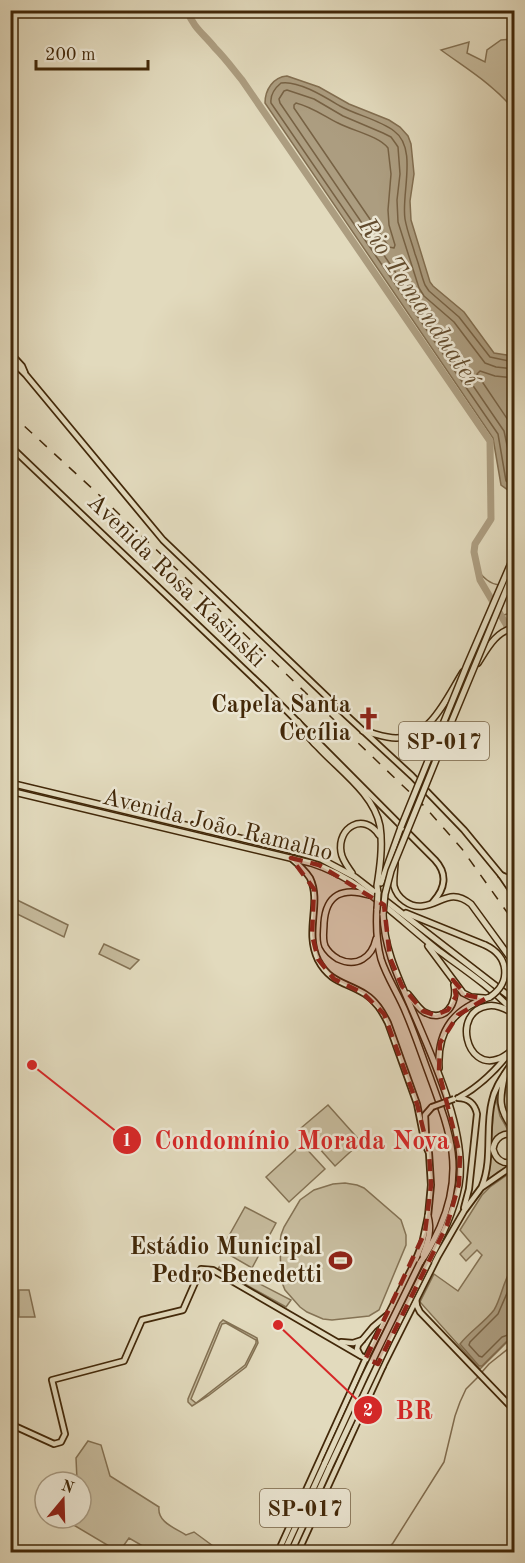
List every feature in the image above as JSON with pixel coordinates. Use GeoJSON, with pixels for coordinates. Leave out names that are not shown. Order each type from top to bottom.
{"type":"FeatureCollection","features":[{"type":"Feature","properties":{"kind":"highway","name":"SP-017"},"geometry":{"type":"LineString","coordinates":[[291,1552],[364,1376],[420,1263],[432,1244],[448,1206],[453,1185],[451,1140],[445,1118],[407,1014],[381,959],[377,934],[376,895],[467,665],[514,556]]}},
{"type":"Feature","properties":{"kind":"highway","name":"SP-017"},"geometry":{"type":"LineString","coordinates":[[284,1552],[447,1225],[455,1203],[460,1173],[460,1155],[451,1112],[439,1072],[387,947],[383,914],[385,894],[396,860],[514,570]]}},
{"type":"Feature","properties":{"kind":"highway"},"geometry":{"type":"LineString","coordinates":[[473,670],[500,634],[514,628]]}},
{"type":"Feature","properties":{"kind":"highway"},"geometry":{"type":"LineString","coordinates":[[363,731],[390,737],[407,737],[423,730],[467,665]]}},
{"type":"Feature","properties":{"kind":"highway"},"geometry":{"type":"LineString","coordinates":[[298,722],[316,746],[367,799],[377,816],[381,837],[376,895],[350,891],[333,898],[326,911],[324,937],[326,948],[330,954],[341,960],[355,962],[362,960],[373,950],[377,934]]}},
{"type":"Feature","properties":{"kind":"highway"},"geometry":{"type":"LineString","coordinates":[[12,784],[13,792]]}},
{"type":"Feature","properties":{"kind":"highway","name":"Avenida João Ramalho"},"geometry":{"type":"LineString","coordinates":[[12,784],[307,855],[327,862],[355,877],[514,1000]]}},
{"type":"Feature","properties":{"kind":"highway","name":"Avenida João Ramalho"},"geometry":{"type":"LineString","coordinates":[[13,792],[311,862],[333,871],[376,895],[420,935],[506,1003],[514,1013]]}},
{"type":"Feature","properties":{"kind":"highway"},"geometry":{"type":"LineString","coordinates":[[355,877],[343,858],[341,848],[344,835],[351,826],[362,823],[368,824],[381,837]]}},
{"type":"Feature","properties":{"kind":"highway"},"geometry":{"type":"LineString","coordinates":[[396,860],[394,883],[398,894],[407,903],[420,907],[450,897],[467,901],[514,963]]}},
{"type":"Feature","properties":{"kind":"highway"},"geometry":{"type":"LineString","coordinates":[[400,911],[485,945],[497,952],[504,963],[505,976],[500,988],[488,998],[465,1008],[446,1028],[438,1051],[439,1072]]}},
{"type":"Feature","properties":{"kind":"highway"},"geometry":{"type":"LineString","coordinates":[[420,935],[460,990],[475,998],[488,998]]}},
{"type":"Feature","properties":{"kind":"highway"},"geometry":{"type":"LineString","coordinates":[[402,986],[423,1011],[435,1015],[446,1012],[453,1004],[456,996],[453,980]]}},
{"type":"Feature","properties":{"kind":"highway"},"geometry":{"type":"LineString","coordinates":[[512,1050],[495,1060],[479,1057],[470,1048],[467,1027],[472,1015],[487,1005],[501,1007],[514,1013]]}},
{"type":"Feature","properties":{"kind":"highway"},"geometry":{"type":"LineString","coordinates":[[505,1074],[500,1105],[514,1130]]}},
{"type":"Feature","properties":{"kind":"highway"},"geometry":{"type":"LineString","coordinates":[[514,1135],[501,1136],[493,1149],[498,1160],[514,1164]]}},
{"type":"Feature","properties":{"kind":"highway"},"geometry":{"type":"LineString","coordinates":[[420,1263],[430,1232],[428,1216]]}},
{"type":"Feature","properties":{"kind":"main road"},"geometry":{"type":"LineString","coordinates":[[10,353],[26,375]]}},
{"type":"Feature","properties":{"kind":"main road"},"geometry":{"type":"LineString","coordinates":[[10,359],[26,375],[163,540],[221,598],[427,791],[464,830],[514,892]]}},
{"type":"Feature","properties":{"kind":"main road","name":"Avenida Rosa Kasinski"},"geometry":{"type":"LineString","coordinates":[[10,446],[327,750],[439,864],[444,881],[441,893],[432,903]]}},
{"type":"Feature","properties":{"kind":"main road"},"geometry":{"type":"LineString","coordinates":[[291,858],[306,872],[314,889],[312,935],[318,959],[334,979],[363,993],[374,1001],[384,1014],[417,1104],[428,1150]]}},
{"type":"Feature","properties":{"kind":"main road"},"geometry":{"type":"LineString","coordinates":[[501,875],[514,878]]}},
{"type":"Feature","properties":{"kind":"main road"},"geometry":{"type":"LineString","coordinates":[[278,1552],[363,1357],[388,1315],[418,1255],[428,1216],[431,1185],[424,1120],[427,1112],[432,1107],[470,1092],[485,1081],[512,1050]]}},
{"type":"Feature","properties":{"kind":"main road"},"geometry":{"type":"LineString","coordinates":[[481,1188],[486,1169],[492,1102],[496,1090],[514,1059]]}},
{"type":"Feature","properties":{"kind":"main road"},"geometry":{"type":"LineString","coordinates":[[456,1098],[471,1102],[477,1114],[469,1189],[464,1210]]}},
{"type":"Feature","properties":{"kind":"main road"},"geometry":{"type":"LineString","coordinates":[[298,1552],[416,1298],[464,1210],[481,1188],[514,1164]]}},
{"type":"Feature","properties":{"kind":"main road"},"geometry":{"type":"LineString","coordinates":[[10,1424],[51,1443],[59,1444],[63,1441],[65,1434],[52,1380],[124,1361],[142,1320],[183,1310],[201,1269],[213,1270],[363,1357],[383,1366]]}},
{"type":"Feature","properties":{"kind":"main road"},"geometry":{"type":"LineString","coordinates":[[416,1298],[420,1312],[514,1410]]}},
{"type":"Feature","properties":{"kind":"main road"},"geometry":{"type":"LineString","coordinates":[[409,1314],[414,1311],[420,1312]]}},
{"type":"Feature","properties":{"kind":"main road"},"geometry":{"type":"LineString","coordinates":[[363,1357],[357,1348],[376,1323],[388,1315]]}},
{"type":"Feature","properties":{"kind":"main road"},"geometry":{"type":"LineString","coordinates":[[335,1341],[347,1344],[363,1340]]}},
{"type":"Feature","properties":{"kind":"street"},"geometry":{"type":"LineString","coordinates":[[10,813],[13,792]]}},
{"type":"Feature","properties":{"kind":"highlighted area"},"geometry":{"type":"Polygon","coordinates":[[[291,858],[319,865],[384,905],[390,958],[402,986],[423,1011],[435,1015],[448,1010],[456,996],[453,980],[466,995],[485,999],[458,1015],[440,1043],[439,1072],[460,1155],[459,1184],[447,1225],[378,1364],[366,1358],[425,1232],[431,1185],[429,1153],[417,1104],[384,1014],[363,993],[334,979],[318,959],[312,935],[314,889],[291,858]]]}},
{"type":"Feature","properties":{"kind":"shaded area"},"geometry":{"type":"Polygon","coordinates":[[[514,39],[514,110],[489,85],[441,50],[469,42],[467,53],[485,62],[487,50],[501,40],[514,39]]]}},
{"type":"Feature","properties":{"kind":"shaded area"},"geometry":{"type":"Polygon","coordinates":[[[11,897],[68,925],[64,937],[11,911],[11,897]]]}},
{"type":"Feature","properties":{"kind":"shaded area"},"geometry":{"type":"Polygon","coordinates":[[[104,944],[139,960],[130,969],[99,954],[104,944]]]}},
{"type":"Feature","properties":{"kind":"shaded area"},"geometry":{"type":"Polygon","coordinates":[[[514,1071],[514,1125],[503,1105],[506,1088],[514,1071]]]}},
{"type":"Feature","properties":{"kind":"shaded area"},"geometry":{"type":"Polygon","coordinates":[[[496,1099],[500,1116],[509,1132],[494,1139],[492,1155],[499,1163],[510,1166],[488,1180],[494,1106],[496,1099]]]}},
{"type":"Feature","properties":{"kind":"shaded area"},"geometry":{"type":"Polygon","coordinates":[[[328,1105],[361,1142],[335,1166],[301,1128],[328,1105]]]}},
{"type":"Feature","properties":{"kind":"shaded area"},"geometry":{"type":"Polygon","coordinates":[[[302,1144],[325,1169],[289,1202],[266,1177],[302,1144]]]}},
{"type":"Feature","properties":{"kind":"shaded area"},"geometry":{"type":"Polygon","coordinates":[[[514,1170],[514,1338],[480,1369],[420,1302],[434,1274],[458,1291],[482,1255],[477,1250],[466,1261],[460,1254],[471,1243],[460,1230],[482,1195],[514,1170]]]}},
{"type":"Feature","properties":{"kind":"shaded area","name":"Estádio Municipal Pedro Benedetti"},"geometry":{"type":"Polygon","coordinates":[[[345,1183],[364,1188],[401,1220],[406,1235],[406,1245],[379,1310],[369,1316],[323,1319],[300,1307],[285,1290],[281,1280],[281,1235],[300,1200],[314,1190],[345,1183]]]}},
{"type":"Feature","properties":{"kind":"shaded area"},"geometry":{"type":"Polygon","coordinates":[[[245,1207],[276,1223],[252,1268],[221,1250],[245,1207]]]}},
{"type":"Feature","properties":{"kind":"shaded area"},"geometry":{"type":"Polygon","coordinates":[[[221,1264],[291,1300],[286,1307],[218,1269],[221,1264]]]}},
{"type":"Feature","properties":{"kind":"shaded area"},"geometry":{"type":"Polygon","coordinates":[[[19,1290],[29,1290],[35,1317],[19,1317],[19,1290]]]}},
{"type":"Feature","properties":{"kind":"shaded area"},"geometry":{"type":"Polygon","coordinates":[[[223,1320],[257,1338],[258,1343],[246,1367],[192,1406],[188,1399],[223,1320]],[[226,1323],[222,1324],[191,1399],[196,1403],[245,1365],[256,1340],[226,1323]]]}},
{"type":"Feature","properties":{"kind":"shaded area"},"geometry":{"type":"Polygon","coordinates":[[[88,1441],[101,1445],[110,1476],[159,1507],[161,1517],[168,1524],[186,1535],[194,1532],[213,1546],[216,1551],[223,1552],[153,1552],[129,1538],[119,1552],[82,1530],[93,1530],[93,1470],[77,1470],[76,1458],[88,1441]]]}},
{"type":"Feature","properties":{"kind":"water"},"geometry":{"type":"Polygon","coordinates":[[[287,76],[319,87],[349,104],[389,120],[408,136],[414,174],[410,201],[411,220],[430,282],[464,312],[494,353],[514,356],[514,492],[512,493],[501,485],[493,438],[265,103],[266,93],[271,85],[287,76]]]}},
{"type":"Feature","properties":{"kind":"water"},"geometry":{"type":"Polygon","coordinates":[[[514,1266],[514,1337],[482,1366],[479,1366],[460,1344],[494,1310],[514,1266]]]}},
{"type":"Feature","properties":{"kind":"waterway","name":"Rio Tamanduateí"},"geometry":{"type":"LineString","coordinates":[[187,10],[196,26],[242,80],[490,441],[491,519],[475,544],[474,552],[480,580],[506,624],[514,645]]}},
{"type":"Feature","properties":{"kind":"waterway"},"geometry":{"type":"LineString","coordinates":[[478,571],[487,580],[499,585]]}},
{"type":"Feature","properties":{"kind":"waterway"},"geometry":{"type":"LineString","coordinates":[[501,616],[514,614]]}},
{"type":"Feature","properties":{"kind":"waterway"},"geometry":{"type":"LineString","coordinates":[[482,1372],[514,1344]]}},
{"type":"Feature","properties":{"kind":"waterway"},"geometry":{"type":"LineString","coordinates":[[385,1552],[444,1462],[460,1402],[466,1389],[479,1376]]}},
{"type":"Feature","properties":{"kind":"railway"},"geometry":{"type":"LineString","coordinates":[[10,413],[96,492],[424,806],[462,849],[514,922]]}},
{"type":"Feature","properties":{"kind":"place","name":"Capela Santa Cecília"},"geometry":{"type":"Point","coordinates":[369,718]}},
{"type":"Feature","properties":{"kind":"place","name":"Condomínio Morada Nova"},"geometry":{"type":"Point","coordinates":[32,1065]}},
{"type":"Feature","properties":{"kind":"place","name":"Estádio Municipal Pedro Benedetti"},"geometry":{"type":"Point","coordinates":[340,1260]}},
{"type":"Feature","properties":{"kind":"place","name":"BR"},"geometry":{"type":"Point","coordinates":[278,1325]}}]}
